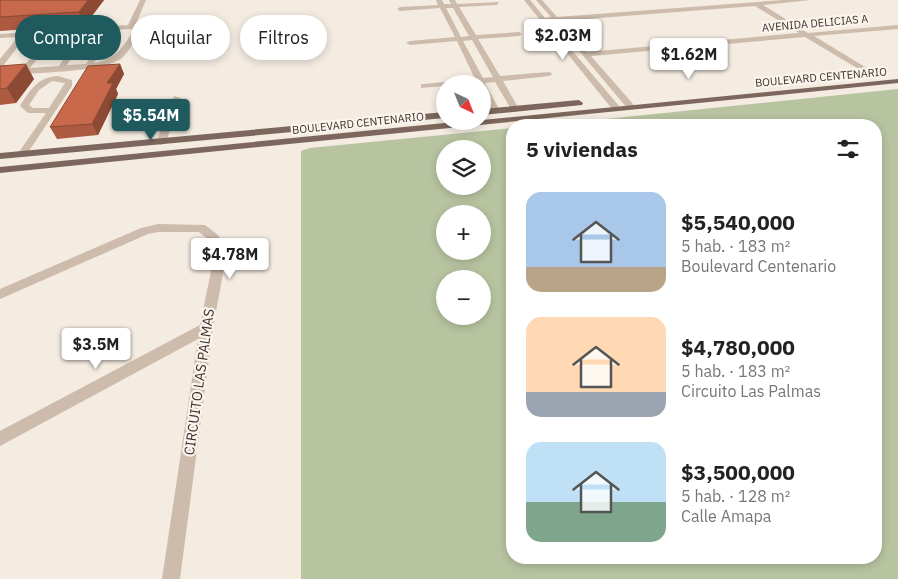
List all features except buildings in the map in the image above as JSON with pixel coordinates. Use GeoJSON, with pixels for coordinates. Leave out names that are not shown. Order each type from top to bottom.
{"type":"FeatureCollection","features":[{"type":"Feature","properties":{"kind":"main road","name":"BOULEVARD CENTENARIO"},"geometry":{"type":"LineString","coordinates":[[776,84],[898,72]]}},
{"type":"Feature","properties":{"kind":"main road","name":"BOULEVARD CENTENARIO"},"geometry":{"type":"LineString","coordinates":[[509,119],[616,108],[631,102],[898,81]]}},
{"type":"Feature","properties":{"kind":"main road","name":"BOULEVARD CENTENARIO"},"geometry":{"type":"LineString","coordinates":[[600,101],[623,98],[631,102]]}},
{"type":"Feature","properties":{"kind":"main road"},"geometry":{"type":"LineString","coordinates":[[491,111],[590,102]]}},
{"type":"Feature","properties":{"kind":"main road","name":"BOULEVARD CENTENARIO"},"geometry":{"type":"LineString","coordinates":[[0,156],[436,116]]}},
{"type":"Feature","properties":{"kind":"main road","name":"BOULEVARD CENTENARIO"},"geometry":{"type":"LineString","coordinates":[[0,170],[506,119]]}},
{"type":"Feature","properties":{"kind":"main road"},"geometry":{"type":"LineString","coordinates":[[159,155],[164,142]]}},
{"type":"Feature","properties":{"kind":"street"},"geometry":{"type":"LineString","coordinates":[[136,15],[143,0]]}},
{"type":"Feature","properties":{"kind":"street"},"geometry":{"type":"LineString","coordinates":[[527,0],[616,108]]}},
{"type":"Feature","properties":{"kind":"street"},"geometry":{"type":"LineString","coordinates":[[539,0],[623,98]]}},
{"type":"Feature","properties":{"kind":"street"},"geometry":{"type":"LineString","coordinates":[[544,20],[753,2],[808,0]]}},
{"type":"Feature","properties":{"kind":"street"},"geometry":{"type":"LineString","coordinates":[[753,2],[872,75]]}},
{"type":"Feature","properties":{"kind":"street"},"geometry":{"type":"LineString","coordinates":[[400,9],[440,3],[497,3]]}},
{"type":"Feature","properties":{"kind":"street"},"geometry":{"type":"LineString","coordinates":[[440,3],[477,75]]}},
{"type":"Feature","properties":{"kind":"street"},"geometry":{"type":"LineString","coordinates":[[453,3],[515,109]]}},
{"type":"Feature","properties":{"kind":"street"},"geometry":{"type":"LineString","coordinates":[[121,28],[131,27]]}},
{"type":"Feature","properties":{"kind":"street","name":"AVENIDA DELICIAS A"},"geometry":{"type":"LineString","coordinates":[[585,54],[898,27]]}},
{"type":"Feature","properties":{"kind":"street"},"geometry":{"type":"LineString","coordinates":[[410,43],[520,34]]}},
{"type":"Feature","properties":{"kind":"street"},"geometry":{"type":"LineString","coordinates":[[0,36],[15,35]]}},
{"type":"Feature","properties":{"kind":"street"},"geometry":{"type":"LineString","coordinates":[[0,73],[88,66],[109,62],[120,56],[131,40]]}},
{"type":"Feature","properties":{"kind":"street"},"geometry":{"type":"LineString","coordinates":[[0,64],[15,45]]}},
{"type":"Feature","properties":{"kind":"street"},"geometry":{"type":"LineString","coordinates":[[24,71],[32,60]]}},
{"type":"Feature","properties":{"kind":"street"},"geometry":{"type":"LineString","coordinates":[[62,68],[67,60]]}},
{"type":"Feature","properties":{"kind":"street"},"geometry":{"type":"LineString","coordinates":[[88,66],[92,60]]}},
{"type":"Feature","properties":{"kind":"street"},"geometry":{"type":"LineString","coordinates":[[491,80],[549,74]]}},
{"type":"Feature","properties":{"kind":"street"},"geometry":{"type":"LineString","coordinates":[[22,155],[52,110],[68,86],[66,80],[41,82],[24,106],[31,111],[52,110]]}},
{"type":"Feature","properties":{"kind":"street"},"geometry":{"type":"LineString","coordinates":[[424,86],[436,85]]}},
{"type":"Feature","properties":{"kind":"street"},"geometry":{"type":"LineString","coordinates":[[164,142],[177,98]]}},
{"type":"Feature","properties":{"kind":"street"},"geometry":{"type":"LineString","coordinates":[[491,102],[496,111]]}},
{"type":"Feature","properties":{"kind":"street","name":"CIRCUITO LAS PALMAS"},"geometry":{"type":"LineString","coordinates":[[0,294],[145,231],[158,228],[202,228],[207,231],[220,247],[221,252],[206,328],[171,579]]}},
{"type":"Feature","properties":{"kind":"street"},"geometry":{"type":"LineString","coordinates":[[0,439],[206,328]]}},
{"type":"Feature","properties":{"kind":"green space"},"geometry":{"type":"Polygon","coordinates":[[[898,89],[898,579],[301,579],[301,151],[310,148],[506,129],[506,564],[882,564],[882,119],[606,119],[898,89]]]}}]}
